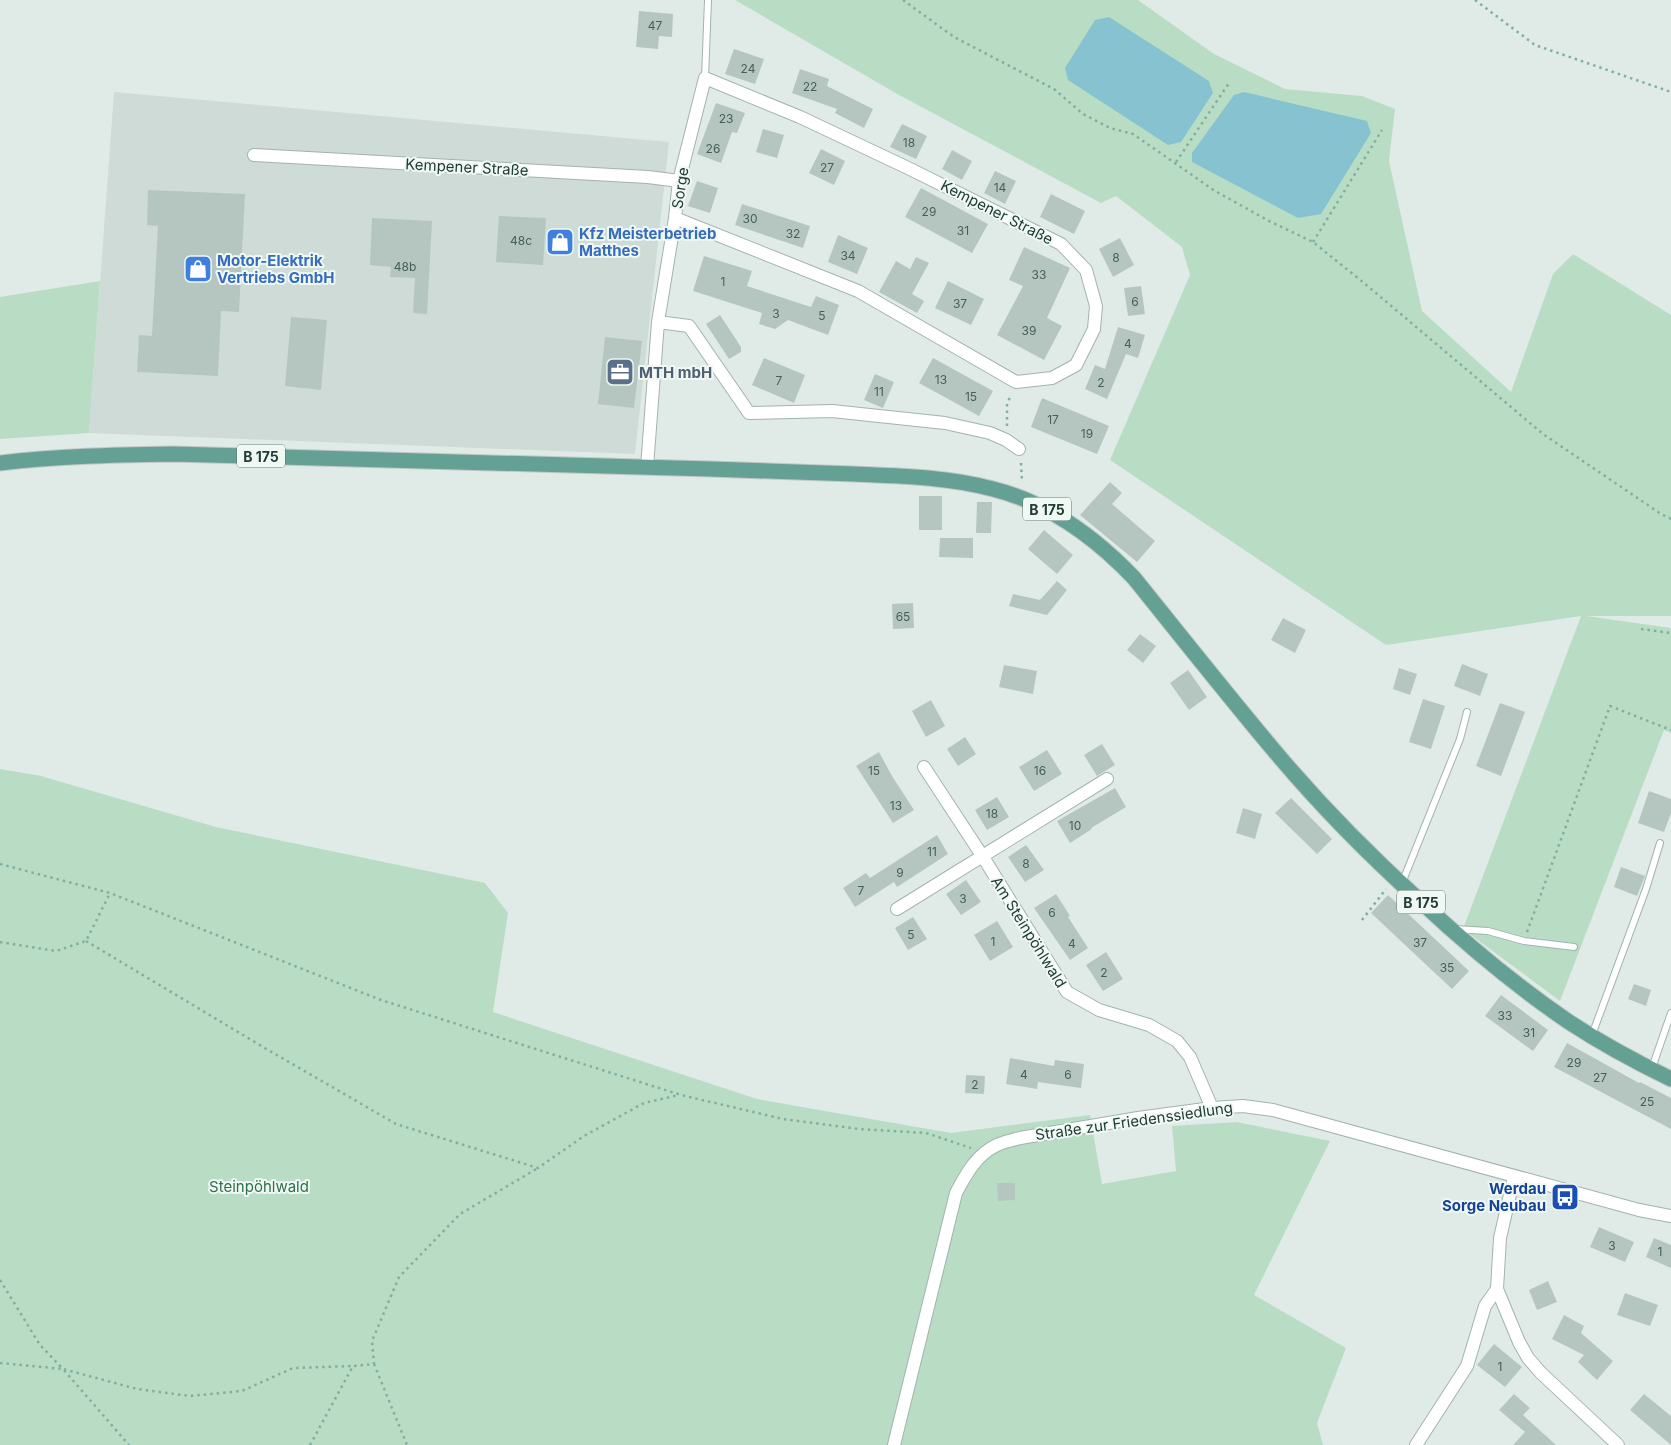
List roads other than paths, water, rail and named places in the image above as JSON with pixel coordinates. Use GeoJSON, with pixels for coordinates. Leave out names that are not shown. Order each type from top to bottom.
{"type":"FeatureCollection","features":[{"type":"Feature","properties":{"kind":"main road","name":"B 175"},"geometry":{"type":"LineString","coordinates":[[0,463],[103,455],[173,454],[647,467],[927,478],[995,489],[1023,498],[1050,510],[1113,556],[1134,578],[1272,749],[1321,803],[1398,881],[1450,928],[1529,993],[1570,1022],[1651,1070],[1671,1079]]}},
{"type":"Feature","properties":{"kind":"street","name":"Sorge"},"geometry":{"type":"LineString","coordinates":[[647,467],[658,322],[679,181],[705,78]]}},
{"type":"Feature","properties":{"kind":"street","name":"Kempener Straße"},"geometry":{"type":"LineString","coordinates":[[675,218],[858,291],[1016,382],[1052,378],[1076,364],[1094,329],[1096,306],[1086,270],[1061,244],[800,117],[705,78]]}},
{"type":"Feature","properties":{"kind":"street","name":"Kempener Straße"},"geometry":{"type":"LineString","coordinates":[[254,155],[648,177],[679,181]]}},
{"type":"Feature","properties":{"kind":"street"},"geometry":{"type":"LineString","coordinates":[[658,322],[689,326],[749,413],[832,411],[945,423],[990,433],[1006,440],[1019,449]]}},
{"type":"Feature","properties":{"kind":"street","name":"Am Steinpöhlwald"},"geometry":{"type":"LineString","coordinates":[[924,767],[983,856],[1067,992],[1099,1010],[1150,1025],[1177,1041],[1190,1057],[1212,1108]]}},
{"type":"Feature","properties":{"kind":"street"},"geometry":{"type":"LineString","coordinates":[[898,909],[1107,779]]}},
{"type":"Feature","properties":{"kind":"street","name":"Straße zur Friedenssiedlung"},"geometry":{"type":"LineString","coordinates":[[894,1445],[956,1193],[970,1168],[985,1153],[997,1145],[1020,1138],[1138,1118],[1212,1108],[1243,1106],[1273,1110],[1514,1177],[1638,1210],[1671,1216]]}},
{"type":"Feature","properties":{"kind":"street"},"geometry":{"type":"LineString","coordinates":[[1514,1177],[1500,1238],[1496,1289],[1528,1358],[1546,1378],[1618,1445]]}},
{"type":"Feature","properties":{"kind":"street"},"geometry":{"type":"LineString","coordinates":[[1416,1445],[1467,1366],[1485,1306],[1496,1289]]}},
{"type":"Feature","properties":{"kind":"lane","name":"Sorge"},"geometry":{"type":"LineString","coordinates":[[705,78],[708,0]]}},
{"type":"Feature","properties":{"kind":"lane"},"geometry":{"type":"LineString","coordinates":[[1398,881],[1460,739],[1467,712]]}},
{"type":"Feature","properties":{"kind":"lane"},"geometry":{"type":"LineString","coordinates":[[1592,1035],[1646,889],[1660,843]]}},
{"type":"Feature","properties":{"kind":"lane"},"geometry":{"type":"LineString","coordinates":[[1450,928],[1488,931],[1524,941],[1574,947]]}},
{"type":"Feature","properties":{"kind":"lane"},"geometry":{"type":"LineString","coordinates":[[1651,1070],[1671,1013]]}},
{"type":"Feature","properties":{"kind":"water"},"geometry":{"type":"Polygon","coordinates":[[[1109,17],[1209,81],[1213,93],[1181,142],[1168,145],[1068,80],[1065,68],[1095,20],[1109,17]]]}},
{"type":"Feature","properties":{"kind":"water"},"geometry":{"type":"Polygon","coordinates":[[[1244,92],[1367,121],[1371,133],[1321,214],[1298,218],[1192,162],[1192,153],[1234,95],[1244,92]]]}},
{"type":"Feature","properties":{"kind":"place","name":"Kfz Meisterbetrieb Matthes"},"geometry":{"type":"Point","coordinates":[560,242]}},
{"type":"Feature","properties":{"kind":"place","name":"Motor-Elektrik Vertriebs GmbH"},"geometry":{"type":"Point","coordinates":[198,269]}},
{"type":"Feature","properties":{"kind":"place","name":"MTH mbH"},"geometry":{"type":"Point","coordinates":[620,372]}},
{"type":"Feature","properties":{"kind":"place","name":"Werdau Sorge Neubau"},"geometry":{"type":"Point","coordinates":[1565,1197]}},
{"type":"Feature","properties":{"kind":"park label","name":"Steinpöhlwald"},"geometry":{"type":"Point","coordinates":[259,1186]}}]}
